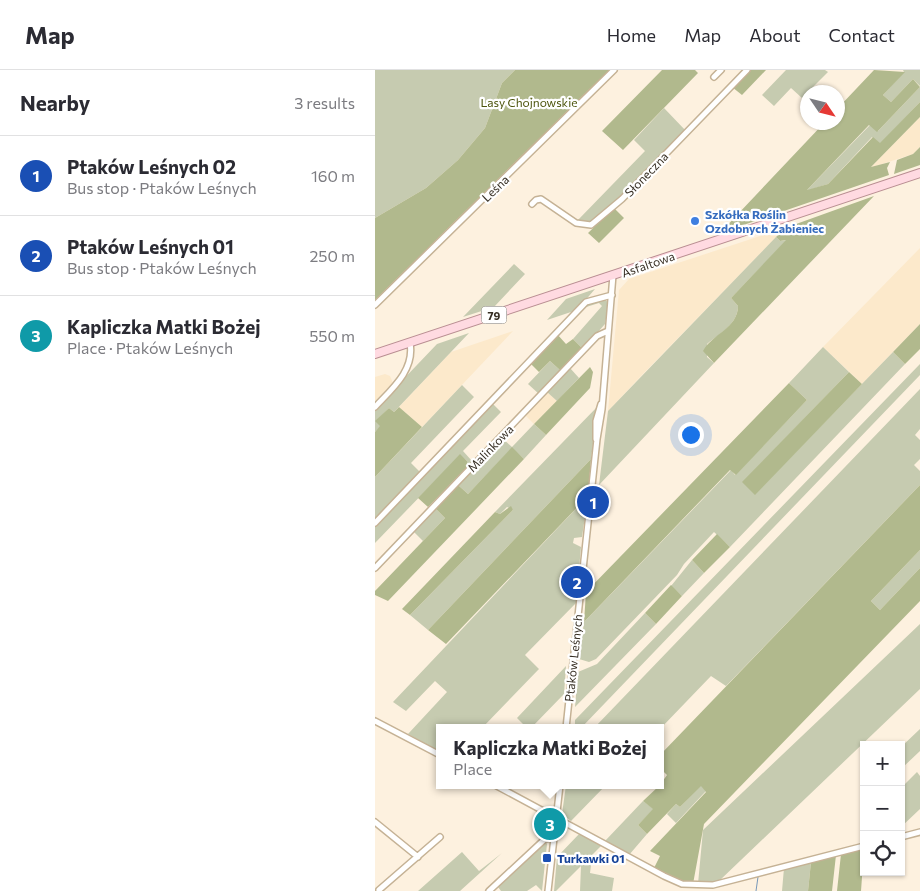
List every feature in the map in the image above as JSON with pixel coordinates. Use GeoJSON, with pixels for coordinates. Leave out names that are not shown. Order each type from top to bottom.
{"type":"FeatureCollection","features":[{"type":"Feature","properties":{"kind":"main road","name":"Asfaltowa"},"geometry":{"type":"LineString","coordinates":[[375,354],[920,173]]}},
{"type":"Feature","properties":{"kind":"street","name":"Leśna"},"geometry":{"type":"LineString","coordinates":[[375,305],[614,70]]}},
{"type":"Feature","properties":{"kind":"street"},"geometry":{"type":"LineString","coordinates":[[714,77],[721,70]]}},
{"type":"Feature","properties":{"kind":"street","name":"Słoneczna"},"geometry":{"type":"LineString","coordinates":[[532,204],[536,200],[541,199],[576,223],[591,225],[622,199],[747,70]]}},
{"type":"Feature","properties":{"kind":"street","name":"Ptaków Leśnych"},"geometry":{"type":"LineString","coordinates":[[566,724],[597,440],[596,421],[602,404],[613,275]]}},
{"type":"Feature","properties":{"kind":"street"},"geometry":{"type":"LineString","coordinates":[[375,523],[586,302],[612,295]]}},
{"type":"Feature","properties":{"kind":"street","name":"Malinkowa"},"geometry":{"type":"LineString","coordinates":[[375,568],[597,336],[608,331]]}},
{"type":"Feature","properties":{"kind":"street"},"geometry":{"type":"LineString","coordinates":[[375,406],[395,386],[409,364],[410,343]]}},
{"type":"Feature","properties":{"kind":"street"},"geometry":{"type":"LineString","coordinates":[[375,721],[436,753]]}},
{"type":"Feature","properties":{"kind":"street"},"geometry":{"type":"LineString","coordinates":[[502,789],[682,884],[713,885],[860,847]]}},
{"type":"Feature","properties":{"kind":"street"},"geometry":{"type":"LineString","coordinates":[[548,891],[560,789]]}},
{"type":"Feature","properties":{"kind":"street"},"geometry":{"type":"LineString","coordinates":[[375,822],[418,857]]}},
{"type":"Feature","properties":{"kind":"street"},"geometry":{"type":"LineString","coordinates":[[905,835],[920,832]]}},
{"type":"Feature","properties":{"kind":"street"},"geometry":{"type":"LineString","coordinates":[[379,890],[440,837]]}},
{"type":"Feature","properties":{"kind":"street"},"geometry":{"type":"LineString","coordinates":[[489,891],[545,839],[554,838]]}},
{"type":"Feature","properties":{"kind":"shaded area"},"geometry":{"type":"Polygon","coordinates":[[[920,117],[920,147],[913,154],[870,168],[920,117]]]}},
{"type":"Feature","properties":{"kind":"shaded area"},"geometry":{"type":"Polygon","coordinates":[[[785,228],[608,411],[619,290],[629,279],[785,228]]]}},
{"type":"Feature","properties":{"kind":"shaded area"},"geometry":{"type":"Polygon","coordinates":[[[920,248],[920,324],[862,384],[823,347],[920,248]]]}},
{"type":"Feature","properties":{"kind":"shaded area"},"geometry":{"type":"Polygon","coordinates":[[[513,331],[422,427],[399,407],[451,352],[513,331]]]}},
{"type":"Feature","properties":{"kind":"shaded area"},"geometry":{"type":"Polygon","coordinates":[[[385,374],[390,376],[393,383],[375,401],[375,377],[385,374]]]}},
{"type":"Feature","properties":{"kind":"shaded area"},"geometry":{"type":"Polygon","coordinates":[[[547,392],[557,401],[534,424],[525,415],[547,392]]]}},
{"type":"Feature","properties":{"kind":"green space"},"geometry":{"type":"Polygon","coordinates":[[[375,70],[515,70],[502,83],[485,128],[458,160],[426,188],[375,218],[375,70]]]}},
{"type":"Feature","properties":{"kind":"green space","name":"Lasy Chojnowskie"},"geometry":{"type":"Polygon","coordinates":[[[515,70],[609,70],[375,300],[375,218],[426,188],[458,160],[485,128],[502,83],[515,70]]]}},
{"type":"Feature","properties":{"kind":"green space"},"geometry":{"type":"Polygon","coordinates":[[[662,70],[695,70],[698,73],[623,150],[602,131],[662,70]]]}},
{"type":"Feature","properties":{"kind":"green space"},"geometry":{"type":"Polygon","coordinates":[[[748,70],[766,70],[742,95],[732,87],[748,70]]]}},
{"type":"Feature","properties":{"kind":"green space"},"geometry":{"type":"Polygon","coordinates":[[[786,70],[825,70],[828,72],[815,85],[800,85],[800,96],[791,88],[774,106],[762,95],[786,70]]]}},
{"type":"Feature","properties":{"kind":"green space"},"geometry":{"type":"Polygon","coordinates":[[[874,70],[905,72],[883,95],[891,102],[913,79],[920,87],[877,132],[869,125],[807,190],[828,184],[873,137],[880,143],[920,102],[920,117],[871,167],[890,162],[887,168],[889,175],[720,233],[817,130],[845,130],[845,101],[874,70]]]}},
{"type":"Feature","properties":{"kind":"green space"},"geometry":{"type":"Polygon","coordinates":[[[903,70],[920,70],[920,86],[913,79],[891,102],[883,95],[904,72],[903,70]]]}},
{"type":"Feature","properties":{"kind":"green space"},"geometry":{"type":"Polygon","coordinates":[[[920,87],[920,102],[880,144],[872,137],[828,184],[806,191],[870,125],[878,131],[920,87]]]}},
{"type":"Feature","properties":{"kind":"green space"},"geometry":{"type":"Polygon","coordinates":[[[664,108],[686,131],[617,202],[593,222],[587,224],[577,221],[645,151],[634,140],[664,108]]]}},
{"type":"Feature","properties":{"kind":"green space"},"geometry":{"type":"Polygon","coordinates":[[[920,147],[920,165],[894,174],[897,160],[913,154],[920,147]]]}},
{"type":"Feature","properties":{"kind":"green space"},"geometry":{"type":"Polygon","coordinates":[[[874,196],[714,363],[703,351],[734,320],[738,306],[731,298],[786,240],[780,241],[776,237],[785,228],[874,196]]]}},
{"type":"Feature","properties":{"kind":"green space"},"geometry":{"type":"Polygon","coordinates":[[[614,208],[624,218],[599,243],[588,233],[614,208]]]}},
{"type":"Feature","properties":{"kind":"green space"},"geometry":{"type":"Polygon","coordinates":[[[776,237],[780,241],[787,240],[731,298],[738,306],[735,318],[727,328],[707,344],[707,357],[714,363],[599,485],[608,411],[776,237]]]}},
{"type":"Feature","properties":{"kind":"green space"},"geometry":{"type":"Polygon","coordinates":[[[514,264],[525,274],[494,307],[463,317],[514,264]]]}},
{"type":"Feature","properties":{"kind":"green space"},"geometry":{"type":"Polygon","coordinates":[[[595,289],[577,310],[547,320],[566,299],[595,289]]]}},
{"type":"Feature","properties":{"kind":"green space"},"geometry":{"type":"Polygon","coordinates":[[[604,299],[609,303],[605,324],[583,349],[573,339],[602,306],[599,303],[583,308],[586,304],[604,299]]]}},
{"type":"Feature","properties":{"kind":"green space"},"geometry":{"type":"Polygon","coordinates":[[[920,324],[920,349],[905,364],[893,352],[920,324]]]}},
{"type":"Feature","properties":{"kind":"green space"},"geometry":{"type":"Polygon","coordinates":[[[469,333],[394,412],[389,408],[376,421],[381,426],[375,432],[375,409],[437,344],[469,333]]]}},
{"type":"Feature","properties":{"kind":"green space"},"geometry":{"type":"Polygon","coordinates":[[[557,334],[566,344],[573,339],[583,349],[561,371],[550,361],[539,372],[530,363],[557,334]]]}},
{"type":"Feature","properties":{"kind":"green space"},"geometry":{"type":"Polygon","coordinates":[[[823,347],[849,372],[743,482],[755,494],[893,352],[905,364],[730,547],[714,532],[684,564],[677,575],[596,659],[589,662],[579,659],[584,622],[731,470],[735,475],[807,400],[789,383],[823,347]]]}},
{"type":"Feature","properties":{"kind":"green space"},"geometry":{"type":"Polygon","coordinates":[[[550,361],[561,371],[539,394],[528,384],[550,361]]]}},
{"type":"Feature","properties":{"kind":"green space"},"geometry":{"type":"Polygon","coordinates":[[[920,364],[920,375],[585,724],[575,724],[575,720],[920,364]]]}},
{"type":"Feature","properties":{"kind":"green space"},"geometry":{"type":"Polygon","coordinates":[[[590,367],[593,372],[590,388],[546,435],[534,424],[590,367]]]}},
{"type":"Feature","properties":{"kind":"green space"},"geometry":{"type":"Polygon","coordinates":[[[570,368],[579,378],[557,401],[547,392],[570,368]]]}},
{"type":"Feature","properties":{"kind":"green space"},"geometry":{"type":"Polygon","coordinates":[[[849,372],[862,384],[755,495],[742,482],[849,372]]]}},
{"type":"Feature","properties":{"kind":"green space"},"geometry":{"type":"Polygon","coordinates":[[[789,383],[807,400],[736,475],[730,470],[584,622],[586,592],[789,383]]]}},
{"type":"Feature","properties":{"kind":"green space"},"geometry":{"type":"Polygon","coordinates":[[[462,385],[474,397],[411,463],[421,473],[377,519],[375,517],[375,477],[462,385]]]}},
{"type":"Feature","properties":{"kind":"green space"},"geometry":{"type":"Polygon","coordinates":[[[920,389],[920,429],[915,435],[920,440],[920,459],[914,465],[920,471],[920,485],[726,686],[711,676],[664,725],[598,724],[920,389]]]}},
{"type":"Feature","properties":{"kind":"green space"},"geometry":{"type":"Polygon","coordinates":[[[492,403],[501,412],[463,451],[472,461],[467,467],[467,461],[460,455],[375,543],[375,525],[492,403]]]}},
{"type":"Feature","properties":{"kind":"green space"},"geometry":{"type":"Polygon","coordinates":[[[598,406],[591,459],[428,630],[410,615],[513,510],[507,507],[500,514],[495,512],[598,406]]]}},
{"type":"Feature","properties":{"kind":"green space"},"geometry":{"type":"Polygon","coordinates":[[[399,407],[422,427],[375,477],[375,432],[380,426],[375,421],[389,408],[394,412],[399,407]]]}},
{"type":"Feature","properties":{"kind":"green space"},"geometry":{"type":"Polygon","coordinates":[[[534,424],[546,435],[524,459],[512,448],[468,494],[458,485],[502,438],[512,447],[534,424]]]}},
{"type":"Feature","properties":{"kind":"green space"},"geometry":{"type":"Polygon","coordinates":[[[512,447],[524,459],[388,601],[375,595],[375,591],[445,518],[435,508],[458,485],[468,494],[512,447]]]}},
{"type":"Feature","properties":{"kind":"green space"},"geometry":{"type":"Polygon","coordinates":[[[460,454],[467,461],[467,467],[428,507],[418,498],[460,454]]]}},
{"type":"Feature","properties":{"kind":"green space"},"geometry":{"type":"Polygon","coordinates":[[[591,459],[588,496],[446,644],[428,630],[591,459]]]}},
{"type":"Feature","properties":{"kind":"green space"},"geometry":{"type":"Polygon","coordinates":[[[920,485],[920,550],[871,601],[880,610],[920,568],[920,601],[704,824],[693,884],[679,881],[654,868],[660,856],[650,851],[706,792],[701,786],[680,807],[676,804],[647,834],[638,825],[653,809],[643,801],[656,789],[664,789],[664,779],[667,775],[664,772],[664,751],[920,485]]]}},
{"type":"Feature","properties":{"kind":"green space"},"geometry":{"type":"Polygon","coordinates":[[[588,496],[582,537],[574,538],[573,543],[581,547],[579,569],[576,568],[575,571],[579,572],[576,603],[525,655],[539,669],[486,724],[436,724],[436,750],[408,734],[447,692],[435,681],[406,711],[393,702],[588,496]]]}},
{"type":"Feature","properties":{"kind":"green space"},"geometry":{"type":"Polygon","coordinates":[[[511,506],[513,510],[410,615],[402,609],[495,512],[500,514],[511,506]]]}},
{"type":"Feature","properties":{"kind":"green space"},"geometry":{"type":"Polygon","coordinates":[[[435,508],[445,518],[423,541],[413,531],[435,508]]]}},
{"type":"Feature","properties":{"kind":"green space"},"geometry":{"type":"Polygon","coordinates":[[[717,534],[730,547],[704,573],[692,560],[717,534]]]}},
{"type":"Feature","properties":{"kind":"green space"},"geometry":{"type":"Polygon","coordinates":[[[920,550],[920,568],[880,610],[871,601],[920,550]]]}},
{"type":"Feature","properties":{"kind":"green space"},"geometry":{"type":"Polygon","coordinates":[[[692,560],[704,573],[682,596],[671,586],[692,560]]]}},
{"type":"Feature","properties":{"kind":"green space"},"geometry":{"type":"Polygon","coordinates":[[[671,585],[682,596],[656,624],[645,613],[671,585]]]}},
{"type":"Feature","properties":{"kind":"green space"},"geometry":{"type":"Polygon","coordinates":[[[645,613],[656,624],[575,707],[578,672],[597,664],[645,613]]]}},
{"type":"Feature","properties":{"kind":"green space"},"geometry":{"type":"Polygon","coordinates":[[[920,624],[920,689],[866,741],[860,741],[860,746],[718,882],[698,884],[703,830],[920,624]]]}},
{"type":"Feature","properties":{"kind":"green space"},"geometry":{"type":"Polygon","coordinates":[[[566,666],[564,694],[535,724],[523,724],[517,718],[566,666]]]}},
{"type":"Feature","properties":{"kind":"green space"},"geometry":{"type":"Polygon","coordinates":[[[920,729],[920,751],[905,765],[905,743],[920,729]]]}},
{"type":"Feature","properties":{"kind":"green space"},"geometry":{"type":"Polygon","coordinates":[[[917,772],[920,776],[920,809],[905,823],[905,786],[917,772]]]}},
{"type":"Feature","properties":{"kind":"green space"},"geometry":{"type":"Polygon","coordinates":[[[701,785],[706,791],[676,823],[667,814],[676,804],[680,807],[701,785]]]}},
{"type":"Feature","properties":{"kind":"green space"},"geometry":{"type":"Polygon","coordinates":[[[565,789],[602,789],[571,821],[562,814],[565,789]]]}},
{"type":"Feature","properties":{"kind":"green space"},"geometry":{"type":"Polygon","coordinates":[[[643,801],[654,809],[638,825],[647,834],[629,855],[605,841],[643,801]]]}},
{"type":"Feature","properties":{"kind":"green space"},"geometry":{"type":"Polygon","coordinates":[[[580,833],[602,845],[586,861],[591,865],[590,873],[614,878],[612,891],[580,891],[581,866],[554,891],[557,857],[580,833]]]}},
{"type":"Feature","properties":{"kind":"green space"},"geometry":{"type":"Polygon","coordinates":[[[545,841],[547,844],[542,891],[536,885],[527,891],[501,891],[498,887],[501,883],[545,841]]]}},
{"type":"Feature","properties":{"kind":"green space"},"geometry":{"type":"Polygon","coordinates":[[[860,850],[861,891],[837,891],[841,854],[860,850]]]}},
{"type":"Feature","properties":{"kind":"green space"},"geometry":{"type":"Polygon","coordinates":[[[462,852],[479,871],[502,853],[460,891],[418,891],[462,852]]]}},
{"type":"Feature","properties":{"kind":"green space"},"geometry":{"type":"Polygon","coordinates":[[[836,855],[832,891],[808,891],[811,862],[836,855]]]}},
{"type":"Feature","properties":{"kind":"green space"},"geometry":{"type":"Polygon","coordinates":[[[811,862],[808,891],[782,891],[784,868],[811,862]]]}},
{"type":"Feature","properties":{"kind":"waterway"},"geometry":{"type":"LineString","coordinates":[[756,891],[758,877]]}},
{"type":"Feature","properties":{"kind":"place","name":"Szkółka Roślin Ozdobnych Żabieniec"},"geometry":{"type":"Point","coordinates":[695,221]}},
{"type":"Feature","properties":{"kind":"place","name":"Ptaków Leśnych 02"},"geometry":{"type":"Point","coordinates":[593,502]}},
{"type":"Feature","properties":{"kind":"place","name":"Ptaków Leśnych 01"},"geometry":{"type":"Point","coordinates":[577,582]}},
{"type":"Feature","properties":{"kind":"place","name":"Kapliczka Matki Bożej"},"geometry":{"type":"Point","coordinates":[550,824]}},
{"type":"Feature","properties":{"kind":"place","name":"Turkawki 01"},"geometry":{"type":"Point","coordinates":[547,858]}}]}
